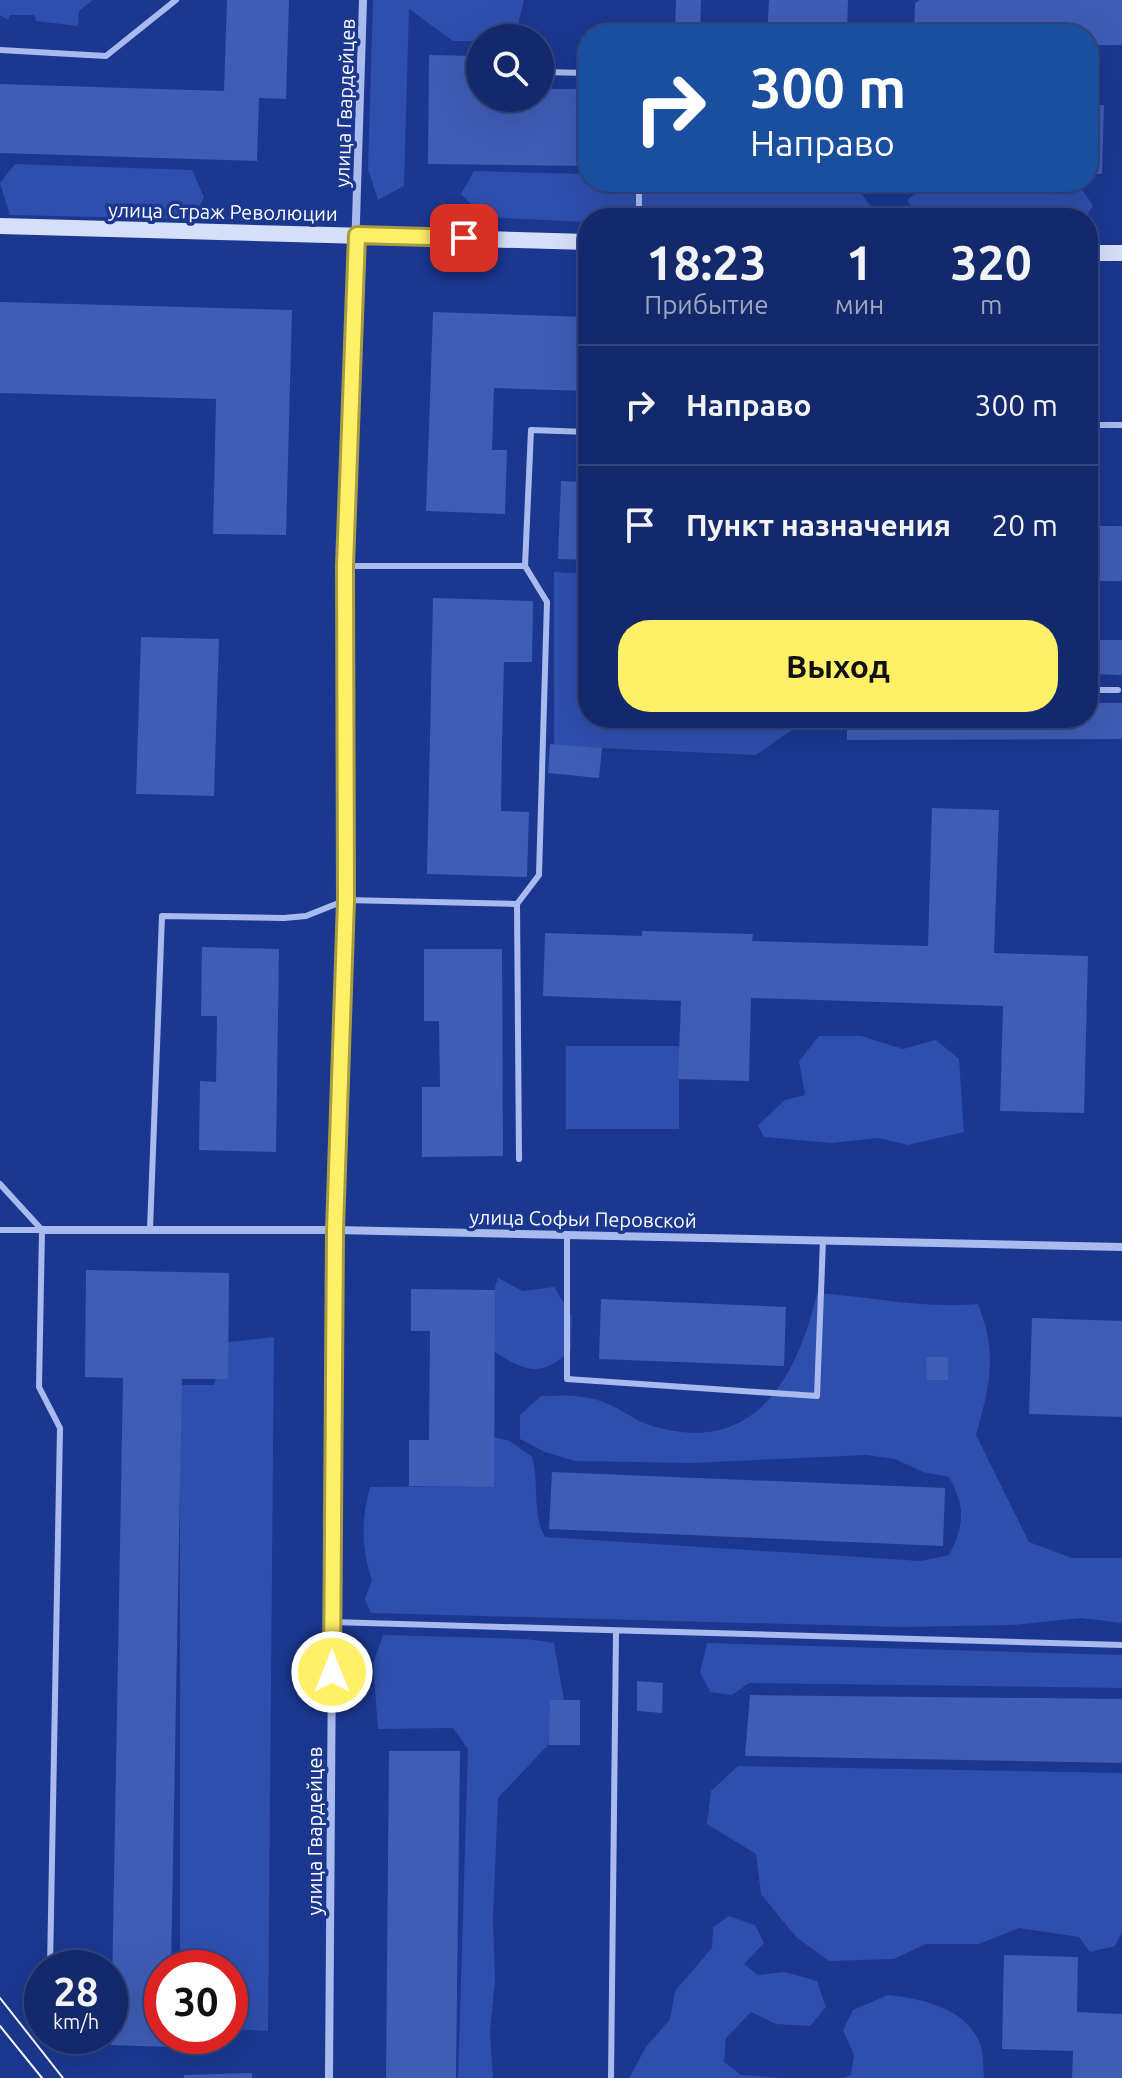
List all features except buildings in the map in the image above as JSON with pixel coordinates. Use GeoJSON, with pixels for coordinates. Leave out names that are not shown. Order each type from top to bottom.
{"type":"FeatureCollection","features":[{"type":"Feature","properties":{"kind":"street","name":"улица Гвардейцев"},"geometry":{"type":"LineString","coordinates":[[329,2078],[335,1230],[346,900],[345,566],[363,0]]}},
{"type":"Feature","properties":{"kind":"street","name":"улица Страж Революции"},"geometry":{"type":"LineString","coordinates":[[0,226],[578,242]]}},
{"type":"Feature","properties":{"kind":"street"},"geometry":{"type":"LineString","coordinates":[[1098,253],[1122,253]]}},
{"type":"Feature","properties":{"kind":"street","name":"улица Софьи Перовской"},"geometry":{"type":"LineString","coordinates":[[42,1230],[335,1230],[1122,1247]]}},
{"type":"Feature","properties":{"kind":"lane"},"geometry":{"type":"LineString","coordinates":[[0,50],[106,56],[176,0]]}},
{"type":"Feature","properties":{"kind":"lane"},"geometry":{"type":"LineString","coordinates":[[554,72],[578,73]]}},
{"type":"Feature","properties":{"kind":"lane"},"geometry":{"type":"LineString","coordinates":[[1098,425],[1122,425]]}},
{"type":"Feature","properties":{"kind":"lane"},"geometry":{"type":"LineString","coordinates":[[519,1159],[517,904],[539,875],[547,602],[525,566],[531,430],[578,432]]}},
{"type":"Feature","properties":{"kind":"lane"},"geometry":{"type":"LineString","coordinates":[[345,566],[525,566]]}},
{"type":"Feature","properties":{"kind":"lane"},"geometry":{"type":"LineString","coordinates":[[1098,690],[1118,690]]}},
{"type":"Feature","properties":{"kind":"lane"},"geometry":{"type":"LineString","coordinates":[[150,1229],[162,916],[284,918],[306,916],[346,900],[517,904]]}},
{"type":"Feature","properties":{"kind":"lane"},"geometry":{"type":"LineString","coordinates":[[0,1184],[42,1230],[39,1387],[60,1428],[50,1950]]}},
{"type":"Feature","properties":{"kind":"lane"},"geometry":{"type":"LineString","coordinates":[[0,1230],[42,1230]]}},
{"type":"Feature","properties":{"kind":"lane"},"geometry":{"type":"LineString","coordinates":[[567,1235],[567,1379],[817,1396],[823,1240]]}},
{"type":"Feature","properties":{"kind":"lane"},"geometry":{"type":"LineString","coordinates":[[332,1622],[1122,1645]]}},
{"type":"Feature","properties":{"kind":"lane"},"geometry":{"type":"LineString","coordinates":[[611,2078],[616,1632]]}},
{"type":"Feature","properties":{"kind":"shaded area"},"geometry":{"type":"Polygon","coordinates":[[[0,0],[93,0],[79,11],[78,26],[36,21],[34,15],[10,15],[8,20],[0,15],[0,0]]]}},
{"type":"Feature","properties":{"kind":"shaded area"},"geometry":{"type":"Polygon","coordinates":[[[373,0],[524,0],[518,24],[466,24],[466,41],[453,41],[409,9],[404,186],[378,200],[368,169],[373,0]]]}},
{"type":"Feature","properties":{"kind":"shaded area"},"geometry":{"type":"Polygon","coordinates":[[[15,164],[192,170],[204,197],[193,219],[10,215],[0,183],[15,164]]]}},
{"type":"Feature","properties":{"kind":"shaded area"},"geometry":{"type":"Polygon","coordinates":[[[474,171],[578,174],[578,192],[860,192],[872,208],[578,208],[578,222],[484,217],[461,194],[474,171]]]}},
{"type":"Feature","properties":{"kind":"shaded area"},"geometry":{"type":"Polygon","coordinates":[[[917,192],[1084,192],[1093,206],[912,208],[907,200],[917,192]]]}},
{"type":"Feature","properties":{"kind":"shaded area"},"geometry":{"type":"Polygon","coordinates":[[[554,572],[578,573],[578,728],[795,728],[756,755],[554,746],[554,572]]]}},
{"type":"Feature","properties":{"kind":"shaded area"},"geometry":{"type":"Polygon","coordinates":[[[819,1036],[861,1036],[903,1049],[936,1040],[959,1059],[964,1132],[908,1145],[878,1138],[831,1143],[764,1137],[758,1125],[785,1100],[805,1095],[799,1061],[819,1036]]]}},
{"type":"Feature","properties":{"kind":"shaded area"},"geometry":{"type":"Polygon","coordinates":[[[566,1046],[679,1046],[679,1129],[566,1129],[566,1046]]]}},
{"type":"Feature","properties":{"kind":"shaded area"},"geometry":{"type":"Polygon","coordinates":[[[498,1278],[523,1291],[554,1287],[572,1316],[571,1350],[549,1366],[539,1369],[520,1366],[488,1348],[486,1316],[498,1278]]]}},
{"type":"Feature","properties":{"kind":"shaded area"},"geometry":{"type":"Polygon","coordinates":[[[817,1293],[918,1304],[978,1304],[988,1339],[990,1370],[976,1435],[1029,1542],[1072,1558],[1122,1558],[1122,1623],[1081,1618],[1014,1625],[901,1627],[371,1613],[365,1599],[372,1580],[364,1534],[370,1487],[474,1486],[490,1436],[510,1441],[532,1457],[538,1518],[545,1537],[921,1561],[949,1555],[958,1534],[961,1516],[958,1497],[949,1477],[923,1472],[895,1459],[866,1455],[691,1463],[575,1461],[545,1452],[520,1439],[520,1415],[541,1396],[592,1398],[646,1424],[683,1432],[714,1431],[741,1422],[763,1405],[781,1383],[808,1326],[817,1293]]]}},
{"type":"Feature","properties":{"kind":"shaded area"},"geometry":{"type":"Polygon","coordinates":[[[274,1337],[268,2031],[248,2030],[248,1950],[180,1950],[180,1385],[214,1385],[228,1342],[274,1337]]]}},
{"type":"Feature","properties":{"kind":"shaded area"},"geometry":{"type":"Polygon","coordinates":[[[383,1635],[526,1639],[554,1643],[564,1700],[563,1729],[498,1798],[493,1919],[495,1980],[490,2032],[493,2078],[458,2078],[468,1749],[453,1728],[378,1729],[373,1664],[383,1635]]]}},
{"type":"Feature","properties":{"kind":"shaded area"},"geometry":{"type":"Polygon","coordinates":[[[707,1643],[1122,1655],[1122,1688],[749,1683],[732,1695],[710,1692],[700,1672],[707,1643]]]}},
{"type":"Feature","properties":{"kind":"shaded area"},"geometry":{"type":"Polygon","coordinates":[[[738,1766],[1122,1773],[1122,1932],[1115,1946],[1090,1952],[1079,1937],[1019,1928],[979,1944],[926,1944],[894,1959],[829,1961],[796,1937],[761,1894],[756,1854],[707,1824],[711,1791],[738,1766]]]}},
{"type":"Feature","properties":{"kind":"shaded area"},"geometry":{"type":"Polygon","coordinates":[[[729,1916],[755,1925],[764,1943],[744,1964],[758,1975],[785,1972],[817,1981],[826,2007],[810,2026],[776,2024],[751,2012],[726,2038],[724,2062],[741,2075],[782,2078],[629,2078],[646,2047],[670,2019],[675,1991],[712,1948],[713,1927],[729,1916]]]}},
{"type":"Feature","properties":{"kind":"shaded area"},"geometry":{"type":"Polygon","coordinates":[[[888,1995],[943,2008],[966,2023],[981,2047],[984,2078],[843,2078],[851,2075],[854,2055],[843,2030],[853,2010],[888,1995]]]}},
{"type":"Feature","properties":{"kind":"tram line"},"geometry":{"type":"LineString","coordinates":[[0,1998],[63,2078]]}},
{"type":"Feature","properties":{"kind":"tram line"},"geometry":{"type":"LineString","coordinates":[[0,2026],[42,2078]]}},
{"type":"Feature","properties":{"kind":"route"},"geometry":{"type":"LineString","coordinates":[[332,1672],[335,1230],[346,900],[345,566],[357,235],[464,238]]}}]}
